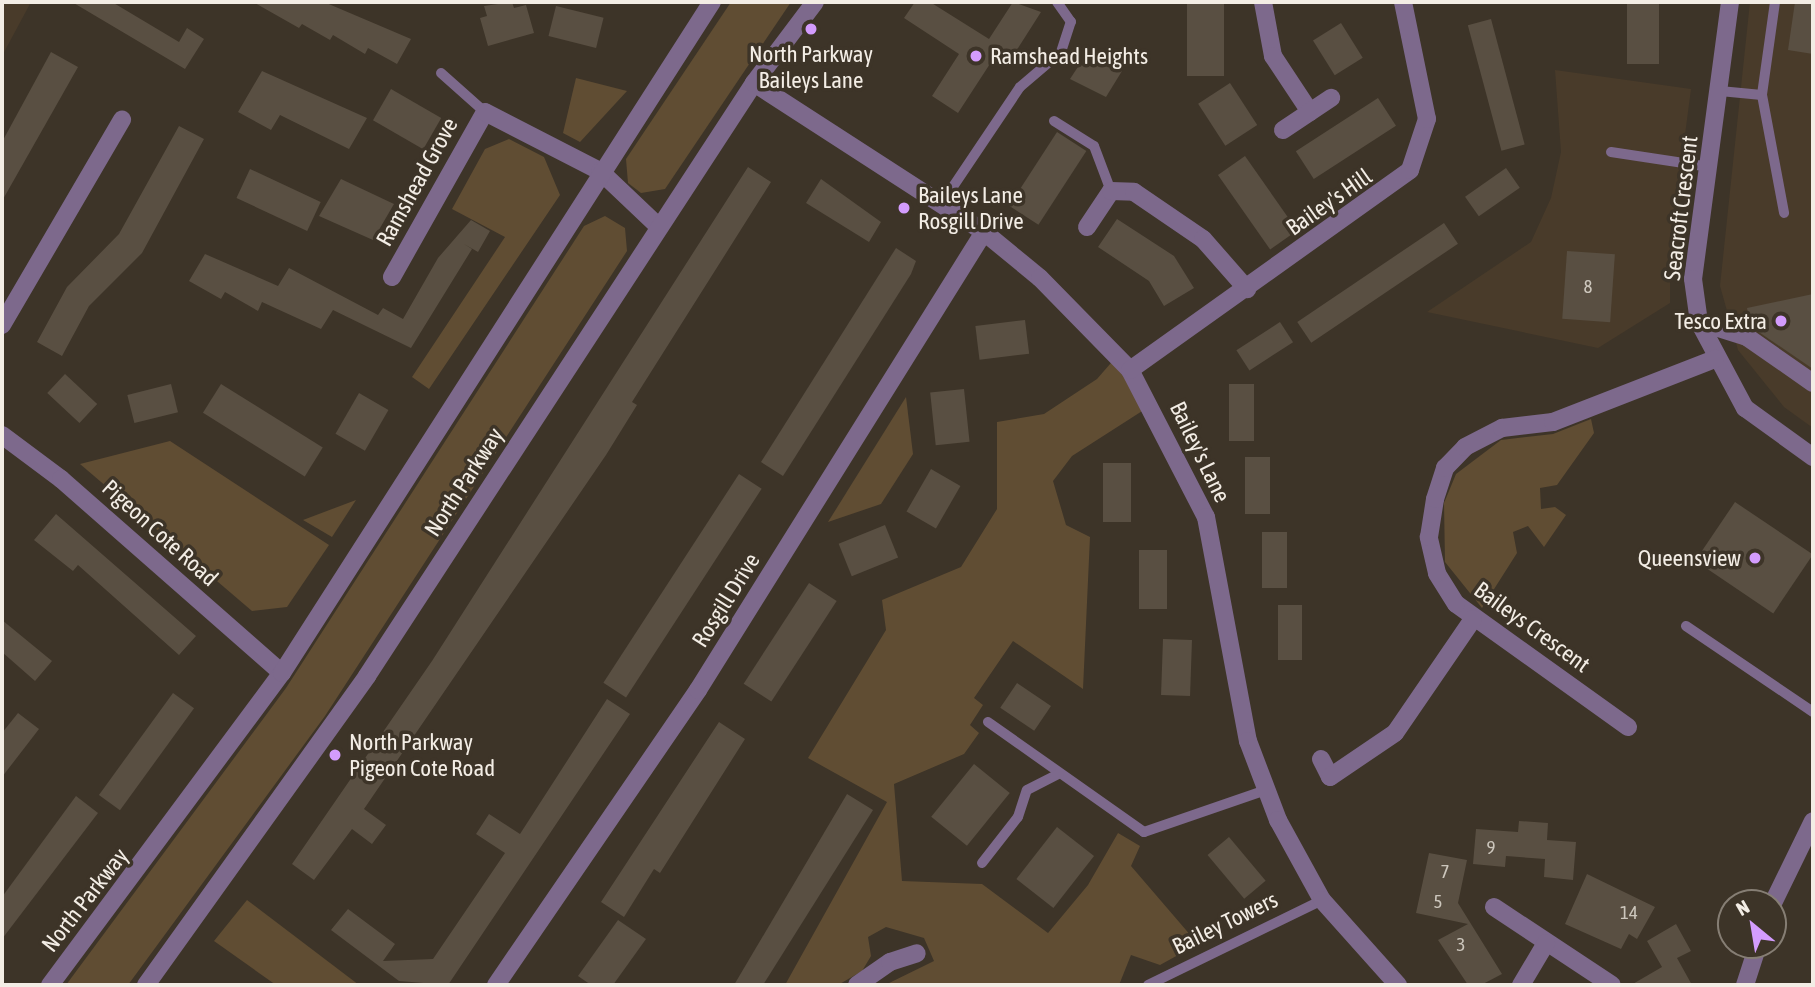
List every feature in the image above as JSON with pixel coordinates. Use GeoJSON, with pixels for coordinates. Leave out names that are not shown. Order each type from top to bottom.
{"type":"FeatureCollection","features":[{"type":"Feature","properties":{"kind":"street","name":"North Parkway"},"geometry":{"type":"LineString","coordinates":[[50,985],[282,673],[600,171],[712,2]]}},
{"type":"Feature","properties":{"kind":"street","name":"North Parkway"},"geometry":{"type":"LineString","coordinates":[[146,985],[367,676],[754,83],[816,2]]}},
{"type":"Feature","properties":{"kind":"street"},"geometry":{"type":"LineString","coordinates":[[1264,2],[1273,56],[1310,111]]}},
{"type":"Feature","properties":{"kind":"street","name":"Bailey's Hill"},"geometry":{"type":"LineString","coordinates":[[1130,370],[1398,184],[1419,154],[1426,100],[1403,2]]}},
{"type":"Feature","properties":{"kind":"street","name":"Seacroft Crescent"},"geometry":{"type":"LineString","coordinates":[[1730,2],[1693,279],[1699,322],[1714,359],[1745,408],[1813,457]]}},
{"type":"Feature","properties":{"kind":"street","name":"Bailey's Lane"},"geometry":{"type":"LineString","coordinates":[[754,83],[984,232],[1040,278],[1130,370],[1206,517],[1248,741],[1266,790],[1322,900],[1398,985]]}},
{"type":"Feature","properties":{"kind":"street"},"geometry":{"type":"LineString","coordinates":[[1283,130],[1331,99]]}},
{"type":"Feature","properties":{"kind":"street","name":"Ramshead Grove"},"geometry":{"type":"LineString","coordinates":[[392,277],[485,112],[600,171],[659,227]]}},
{"type":"Feature","properties":{"kind":"street"},"geometry":{"type":"LineString","coordinates":[[2,325],[122,120]]}},
{"type":"Feature","properties":{"kind":"street"},"geometry":{"type":"LineString","coordinates":[[1087,227],[1111,191],[1134,192],[1203,239],[1247,289]]}},
{"type":"Feature","properties":{"kind":"street","name":"Rosgill Drive"},"geometry":{"type":"LineString","coordinates":[[496,985],[698,690],[984,232]]}},
{"type":"Feature","properties":{"kind":"street"},"geometry":{"type":"LineString","coordinates":[[1699,322],[1747,337],[1813,383]]}},
{"type":"Feature","properties":{"kind":"street","name":"Baileys Crescent"},"geometry":{"type":"LineString","coordinates":[[1628,727],[1473,619],[1437,573],[1429,537],[1445,468],[1465,447],[1502,428],[1553,422],[1714,359]]}},
{"type":"Feature","properties":{"kind":"street","name":"Pigeon Cote Road"},"geometry":{"type":"LineString","coordinates":[[2,435],[282,673]]}},
{"type":"Feature","properties":{"kind":"street"},"geometry":{"type":"LineString","coordinates":[[1321,760],[1330,777],[1395,733],[1473,619]]}},
{"type":"Feature","properties":{"kind":"street"},"geometry":{"type":"LineString","coordinates":[[1780,889],[1813,821]]}},
{"type":"Feature","properties":{"kind":"street"},"geometry":{"type":"LineString","coordinates":[[1494,907],[1612,985]]}},
{"type":"Feature","properties":{"kind":"street"},"geometry":{"type":"LineString","coordinates":[[1521,985],[1546,943]]}},
{"type":"Feature","properties":{"kind":"street"},"geometry":{"type":"LineString","coordinates":[[857,985],[890,962],[917,953]]}},
{"type":"Feature","properties":{"kind":"street"},"geometry":{"type":"LineString","coordinates":[[1745,985],[1753,959]]}},
{"type":"Feature","properties":{"kind":"lane"},"geometry":{"type":"LineString","coordinates":[[1057,2],[1071,22]]}},
{"type":"Feature","properties":{"kind":"lane"},"geometry":{"type":"LineString","coordinates":[[940,205],[1020,87],[1061,52],[1071,22],[1065,2]]}},
{"type":"Feature","properties":{"kind":"lane"},"geometry":{"type":"LineString","coordinates":[[1775,2],[1762,95],[1784,213]]}},
{"type":"Feature","properties":{"kind":"lane"},"geometry":{"type":"LineString","coordinates":[[441,73],[485,112]]}},
{"type":"Feature","properties":{"kind":"lane"},"geometry":{"type":"LineString","coordinates":[[1720,91],[1762,95]]}},
{"type":"Feature","properties":{"kind":"lane"},"geometry":{"type":"LineString","coordinates":[[1054,121],[1094,146],[1111,191]]}},
{"type":"Feature","properties":{"kind":"lane"},"geometry":{"type":"LineString","coordinates":[[1611,152],[1710,167]]}},
{"type":"Feature","properties":{"kind":"lane"},"geometry":{"type":"LineString","coordinates":[[1686,626],[1813,712]]}},
{"type":"Feature","properties":{"kind":"lane"},"geometry":{"type":"LineString","coordinates":[[988,722],[1144,832],[1266,790]]}},
{"type":"Feature","properties":{"kind":"lane"},"geometry":{"type":"LineString","coordinates":[[982,863],[1018,817],[1027,790],[1059,774]]}},
{"type":"Feature","properties":{"kind":"lane","name":"Bailey Towers"},"geometry":{"type":"LineString","coordinates":[[1147,985],[1322,900]]}},
{"type":"Feature","properties":{"kind":"shaded area"},"geometry":{"type":"Polygon","coordinates":[[[2,2],[31,2],[2,56],[2,2]]]}},
{"type":"Feature","properties":{"kind":"shaded area"},"geometry":{"type":"Polygon","coordinates":[[[731,2],[791,2],[665,189],[641,193],[628,183],[626,159],[731,2]]]}},
{"type":"Feature","properties":{"kind":"shaded area"},"geometry":{"type":"Polygon","coordinates":[[[1750,2],[1813,2],[1813,428],[1784,407],[1738,350],[1720,286],[1750,2]]]}},
{"type":"Feature","properties":{"kind":"shaded area"},"geometry":{"type":"Polygon","coordinates":[[[1555,70],[1691,89],[1670,249],[1670,303],[1598,348],[1427,312],[1531,242],[1551,198],[1561,152],[1555,70]]]}},
{"type":"Feature","properties":{"kind":"shaded area"},"geometry":{"type":"Polygon","coordinates":[[[576,78],[627,91],[580,142],[563,133],[576,78]]]}},
{"type":"Feature","properties":{"kind":"shaded area"},"geometry":{"type":"Polygon","coordinates":[[[509,139],[544,157],[560,195],[429,389],[412,377],[505,237],[452,209],[485,149],[509,139]]]}},
{"type":"Feature","properties":{"kind":"shaded area"},"geometry":{"type":"Polygon","coordinates":[[[605,216],[625,228],[627,251],[325,716],[128,985],[66,985],[286,688],[584,226],[605,216]]]}},
{"type":"Feature","properties":{"kind":"shaded area"},"geometry":{"type":"Polygon","coordinates":[[[1117,356],[1150,406],[1072,456],[1053,481],[1066,525],[1090,537],[1083,689],[1013,641],[974,698],[983,705],[970,725],[979,733],[964,754],[894,784],[902,881],[982,884],[1048,933],[1088,885],[1118,833],[1140,846],[1131,866],[1198,944],[1160,965],[1131,955],[1119,985],[885,985],[934,961],[924,938],[886,927],[868,937],[871,956],[862,971],[838,985],[785,985],[887,802],[808,758],[886,630],[882,600],[961,567],[997,509],[997,422],[1044,414],[1097,379],[1117,356]]]}},
{"type":"Feature","properties":{"kind":"shaded area"},"geometry":{"type":"Polygon","coordinates":[[[906,397],[913,454],[881,504],[828,522],[906,397]]]}},
{"type":"Feature","properties":{"kind":"shaded area"},"geometry":{"type":"Polygon","coordinates":[[[1591,419],[1594,433],[1557,485],[1540,488],[1541,509],[1555,507],[1566,515],[1544,547],[1528,526],[1513,532],[1517,553],[1482,608],[1445,562],[1444,503],[1456,474],[1501,440],[1553,434],[1591,419]]]}},
{"type":"Feature","properties":{"kind":"shaded area"},"geometry":{"type":"Polygon","coordinates":[[[170,441],[329,545],[287,607],[252,611],[80,464],[170,441]]]}},
{"type":"Feature","properties":{"kind":"shaded area"},"geometry":{"type":"Polygon","coordinates":[[[356,500],[332,537],[303,520],[356,500]]]}},
{"type":"Feature","properties":{"kind":"shaded area"},"geometry":{"type":"Polygon","coordinates":[[[247,900],[359,985],[276,985],[214,941],[247,900]]]}},
{"type":"Feature","properties":{"kind":"building"},"geometry":{"type":"Polygon","coordinates":[[[72,2],[112,2],[179,42],[187,28],[204,39],[185,69],[72,2]]]}},
{"type":"Feature","properties":{"kind":"building"},"geometry":{"type":"Polygon","coordinates":[[[253,2],[324,2],[411,39],[397,64],[368,48],[365,54],[333,35],[330,40],[302,24],[299,28],[253,2]]]}},
{"type":"Feature","properties":{"kind":"building"},"geometry":{"type":"Polygon","coordinates":[[[512,2],[514,8],[526,5],[534,33],[488,46],[480,18],[487,16],[484,6],[512,2]]]}},
{"type":"Feature","properties":{"kind":"building","name":"Ramshead Heights"},"geometry":{"type":"Polygon","coordinates":[[[915,2],[930,2],[989,39],[1013,2],[1041,12],[1011,59],[999,50],[958,113],[932,96],[959,54],[904,18],[915,2]]]}},
{"type":"Feature","properties":{"kind":"building"},"geometry":{"type":"Polygon","coordinates":[[[1187,2],[1224,2],[1224,76],[1187,76],[1187,2]]]}},
{"type":"Feature","properties":{"kind":"building"},"geometry":{"type":"Polygon","coordinates":[[[1627,2],[1659,2],[1659,64],[1627,64],[1627,2]]]}},
{"type":"Feature","properties":{"kind":"building"},"geometry":{"type":"Polygon","coordinates":[[[1795,2],[1813,2],[1813,54],[1788,50],[1795,2]]]}},
{"type":"Feature","properties":{"kind":"building"},"geometry":{"type":"Polygon","coordinates":[[[556,6],[604,18],[596,48],[549,36],[556,6]]]}},
{"type":"Feature","properties":{"kind":"building"},"geometry":{"type":"Polygon","coordinates":[[[1491,19],[1525,145],[1501,151],[1468,25],[1491,19]]]}},
{"type":"Feature","properties":{"kind":"building"},"geometry":{"type":"Polygon","coordinates":[[[1341,23],[1363,58],[1335,75],[1313,40],[1341,23]]]}},
{"type":"Feature","properties":{"kind":"building"},"geometry":{"type":"Polygon","coordinates":[[[1089,50],[1122,71],[1106,97],[1070,79],[1089,50]]]}},
{"type":"Feature","properties":{"kind":"building"},"geometry":{"type":"Polygon","coordinates":[[[51,52],[78,67],[2,201],[2,142],[51,52]]]}},
{"type":"Feature","properties":{"kind":"building"},"geometry":{"type":"Polygon","coordinates":[[[262,71],[367,118],[349,149],[280,115],[271,130],[238,112],[262,71]]]}},
{"type":"Feature","properties":{"kind":"building"},"geometry":{"type":"Polygon","coordinates":[[[1230,83],[1257,125],[1225,146],[1198,104],[1230,83]]]}},
{"type":"Feature","properties":{"kind":"building"},"geometry":{"type":"Polygon","coordinates":[[[391,89],[441,118],[423,149],[373,120],[391,89]]]}},
{"type":"Feature","properties":{"kind":"building"},"geometry":{"type":"Polygon","coordinates":[[[1378,98],[1396,126],[1314,179],[1296,151],[1378,98]]]}},
{"type":"Feature","properties":{"kind":"building"},"geometry":{"type":"Polygon","coordinates":[[[179,126],[204,139],[142,253],[89,306],[62,356],[37,342],[67,287],[119,234],[179,126]]]}},
{"type":"Feature","properties":{"kind":"building"},"geometry":{"type":"Polygon","coordinates":[[[1057,132],[1086,151],[1038,225],[1009,206],[1057,132]]]}},
{"type":"Feature","properties":{"kind":"building"},"geometry":{"type":"Polygon","coordinates":[[[1245,156],[1297,231],[1270,249],[1218,175],[1245,156]]]}},
{"type":"Feature","properties":{"kind":"building"},"geometry":{"type":"Polygon","coordinates":[[[748,167],[771,182],[632,402],[637,405],[606,455],[364,809],[386,825],[372,844],[352,829],[314,880],[292,864],[432,661],[748,167]]]}},
{"type":"Feature","properties":{"kind":"building"},"geometry":{"type":"Polygon","coordinates":[[[1506,168],[1520,188],[1479,216],[1465,197],[1506,168]]]}},
{"type":"Feature","properties":{"kind":"building"},"geometry":{"type":"Polygon","coordinates":[[[250,169],[321,202],[307,231],[236,198],[250,169]]]}},
{"type":"Feature","properties":{"kind":"building"},"geometry":{"type":"Polygon","coordinates":[[[341,179],[394,204],[373,240],[319,216],[341,179]]]}},
{"type":"Feature","properties":{"kind":"building"},"geometry":{"type":"Polygon","coordinates":[[[821,179],[881,222],[869,242],[806,203],[821,179]]]}},
{"type":"Feature","properties":{"kind":"building"},"geometry":{"type":"Polygon","coordinates":[[[1117,219],[1174,256],[1194,288],[1164,306],[1149,281],[1098,247],[1117,219]]]}},
{"type":"Feature","properties":{"kind":"building"},"geometry":{"type":"Polygon","coordinates":[[[471,220],[490,231],[478,252],[464,244],[472,249],[411,348],[333,310],[321,329],[262,302],[258,311],[225,292],[221,299],[189,281],[205,254],[278,286],[289,268],[378,315],[383,308],[403,319],[438,258],[471,220]]]}},
{"type":"Feature","properties":{"kind":"building"},"geometry":{"type":"Polygon","coordinates":[[[1444,223],[1458,244],[1311,343],[1297,322],[1444,223]]]}},
{"type":"Feature","properties":{"kind":"building"},"geometry":{"type":"Polygon","coordinates":[[[896,248],[916,261],[911,274],[783,476],[761,462],[896,248]]]}},
{"type":"Feature","properties":{"kind":"building"},"geometry":{"type":"Polygon","coordinates":[[[1567,251],[1615,254],[1610,322],[1562,319],[1567,251]]]}},
{"type":"Feature","properties":{"kind":"building","name":"Tesco Extra"},"geometry":{"type":"Polygon","coordinates":[[[1813,294],[1813,369],[1750,326],[1747,308],[1813,294]]]}},
{"type":"Feature","properties":{"kind":"building"},"geometry":{"type":"Polygon","coordinates":[[[1025,320],[1029,354],[980,360],[975,326],[1025,320]]]}},
{"type":"Feature","properties":{"kind":"building"},"geometry":{"type":"Polygon","coordinates":[[[1280,322],[1293,342],[1249,370],[1236,350],[1280,322]]]}},
{"type":"Feature","properties":{"kind":"building"},"geometry":{"type":"Polygon","coordinates":[[[65,374],[97,404],[79,423],[47,393],[65,374]]]}},
{"type":"Feature","properties":{"kind":"building"},"geometry":{"type":"Polygon","coordinates":[[[171,384],[178,412],[134,423],[127,395],[171,384]]]}},
{"type":"Feature","properties":{"kind":"building"},"geometry":{"type":"Polygon","coordinates":[[[221,384],[323,448],[305,476],[203,413],[221,384]]]}},
{"type":"Feature","properties":{"kind":"building"},"geometry":{"type":"Polygon","coordinates":[[[1229,384],[1254,384],[1254,441],[1229,441],[1229,384]]]}},
{"type":"Feature","properties":{"kind":"building"},"geometry":{"type":"Polygon","coordinates":[[[964,389],[970,442],[936,445],[930,393],[964,389]]]}},
{"type":"Feature","properties":{"kind":"building"},"geometry":{"type":"Polygon","coordinates":[[[359,393],[388,410],[365,451],[336,434],[359,393]]]}},
{"type":"Feature","properties":{"kind":"building"},"geometry":{"type":"Polygon","coordinates":[[[1245,457],[1270,457],[1270,514],[1245,514],[1245,457]]]}},
{"type":"Feature","properties":{"kind":"building"},"geometry":{"type":"Polygon","coordinates":[[[1103,463],[1131,463],[1131,522],[1103,522],[1103,463]]]}},
{"type":"Feature","properties":{"kind":"building"},"geometry":{"type":"Polygon","coordinates":[[[931,469],[960,486],[936,528],[906,511],[931,469]]]}},
{"type":"Feature","properties":{"kind":"building"},"geometry":{"type":"Polygon","coordinates":[[[739,474],[762,489],[626,698],[603,683],[739,474]]]}},
{"type":"Feature","properties":{"kind":"building","name":"Queensview"},"geometry":{"type":"Polygon","coordinates":[[[1735,502],[1813,555],[1773,613],[1695,561],[1735,502]]]}},
{"type":"Feature","properties":{"kind":"building"},"geometry":{"type":"Polygon","coordinates":[[[56,514],[196,636],[179,655],[78,565],[73,571],[34,540],[56,514]]]}},
{"type":"Feature","properties":{"kind":"building"},"geometry":{"type":"Polygon","coordinates":[[[885,525],[898,557],[852,576],[839,544],[885,525]]]}},
{"type":"Feature","properties":{"kind":"building"},"geometry":{"type":"Polygon","coordinates":[[[1262,532],[1287,532],[1287,588],[1262,588],[1262,532]]]}},
{"type":"Feature","properties":{"kind":"building"},"geometry":{"type":"Polygon","coordinates":[[[1139,550],[1167,550],[1167,609],[1139,609],[1139,550]]]}},
{"type":"Feature","properties":{"kind":"building"},"geometry":{"type":"Polygon","coordinates":[[[809,583],[837,601],[771,702],[744,684],[809,583]]]}},
{"type":"Feature","properties":{"kind":"building"},"geometry":{"type":"Polygon","coordinates":[[[1278,605],[1302,605],[1302,660],[1278,660],[1278,605]]]}},
{"type":"Feature","properties":{"kind":"building"},"geometry":{"type":"Polygon","coordinates":[[[2,620],[52,661],[35,681],[2,652],[2,620]]]}},
{"type":"Feature","properties":{"kind":"building"},"geometry":{"type":"Polygon","coordinates":[[[1163,639],[1192,640],[1190,696],[1161,695],[1163,639]]]}},
{"type":"Feature","properties":{"kind":"building"},"geometry":{"type":"Polygon","coordinates":[[[1017,683],[1051,706],[1034,731],[1000,708],[1017,683]]]}},
{"type":"Feature","properties":{"kind":"building"},"geometry":{"type":"Polygon","coordinates":[[[173,693],[194,708],[120,810],[99,795],[173,693]]]}},
{"type":"Feature","properties":{"kind":"building"},"geometry":{"type":"Polygon","coordinates":[[[607,699],[630,714],[448,985],[399,981],[331,930],[348,909],[395,944],[383,961],[433,959],[505,853],[476,834],[489,814],[520,834],[607,699]]]}},
{"type":"Feature","properties":{"kind":"building"},"geometry":{"type":"Polygon","coordinates":[[[18,713],[39,729],[2,777],[2,733],[18,713]]]}},
{"type":"Feature","properties":{"kind":"building"},"geometry":{"type":"Polygon","coordinates":[[[719,722],[745,739],[660,873],[654,869],[624,917],[601,902],[719,722]]]}},
{"type":"Feature","properties":{"kind":"building"},"geometry":{"type":"Polygon","coordinates":[[[974,764],[1010,793],[967,846],[931,817],[974,764]]]}},
{"type":"Feature","properties":{"kind":"building"},"geometry":{"type":"Polygon","coordinates":[[[847,794],[873,810],[763,985],[734,985],[847,794]]]}},
{"type":"Feature","properties":{"kind":"building"},"geometry":{"type":"Polygon","coordinates":[[[76,796],[98,813],[2,939],[2,897],[76,796]]]}},
{"type":"Feature","properties":{"kind":"building"},"geometry":{"type":"Polygon","coordinates":[[[1519,821],[1548,823],[1547,840],[1576,842],[1573,880],[1544,877],[1545,859],[1506,856],[1505,867],[1473,864],[1476,829],[1518,832],[1519,821]]]}},
{"type":"Feature","properties":{"kind":"building"},"geometry":{"type":"Polygon","coordinates":[[[1057,827],[1094,856],[1053,908],[1016,879],[1057,827]]]}},
{"type":"Feature","properties":{"kind":"building"},"geometry":{"type":"Polygon","coordinates":[[[1229,837],[1266,881],[1244,899],[1208,855],[1229,837]]]}},
{"type":"Feature","properties":{"kind":"building"},"geometry":{"type":"Polygon","coordinates":[[[1429,853],[1467,860],[1458,903],[1502,974],[1481,985],[1468,985],[1438,940],[1468,924],[1416,913],[1429,853]]]}},
{"type":"Feature","properties":{"kind":"building"},"geometry":{"type":"Polygon","coordinates":[[[1587,874],[1655,907],[1637,939],[1629,934],[1621,949],[1565,924],[1587,874]]]}},
{"type":"Feature","properties":{"kind":"building"},"geometry":{"type":"Polygon","coordinates":[[[618,920],[646,939],[613,985],[591,985],[578,976],[618,920]]]}},
{"type":"Feature","properties":{"kind":"building"},"geometry":{"type":"Polygon","coordinates":[[[1676,924],[1691,951],[1677,958],[1692,985],[1631,985],[1662,967],[1647,941],[1676,924]]]}},
{"type":"Feature","properties":{"kind":"place","name":"North Parkway Baileys Lane"},"geometry":{"type":"Point","coordinates":[811,29]}},
{"type":"Feature","properties":{"kind":"place","name":"Ramshead Heights"},"geometry":{"type":"Point","coordinates":[976,56]}},
{"type":"Feature","properties":{"kind":"place","name":"Baileys Lane Rosgill Drive"},"geometry":{"type":"Point","coordinates":[904,208]}},
{"type":"Feature","properties":{"kind":"place","name":"Tesco Extra"},"geometry":{"type":"Point","coordinates":[1781,321]}},
{"type":"Feature","properties":{"kind":"place","name":"Queensview"},"geometry":{"type":"Point","coordinates":[1755,558]}},
{"type":"Feature","properties":{"kind":"place","name":"North Parkway Pigeon Cote Road"},"geometry":{"type":"Point","coordinates":[335,755]}}]}
